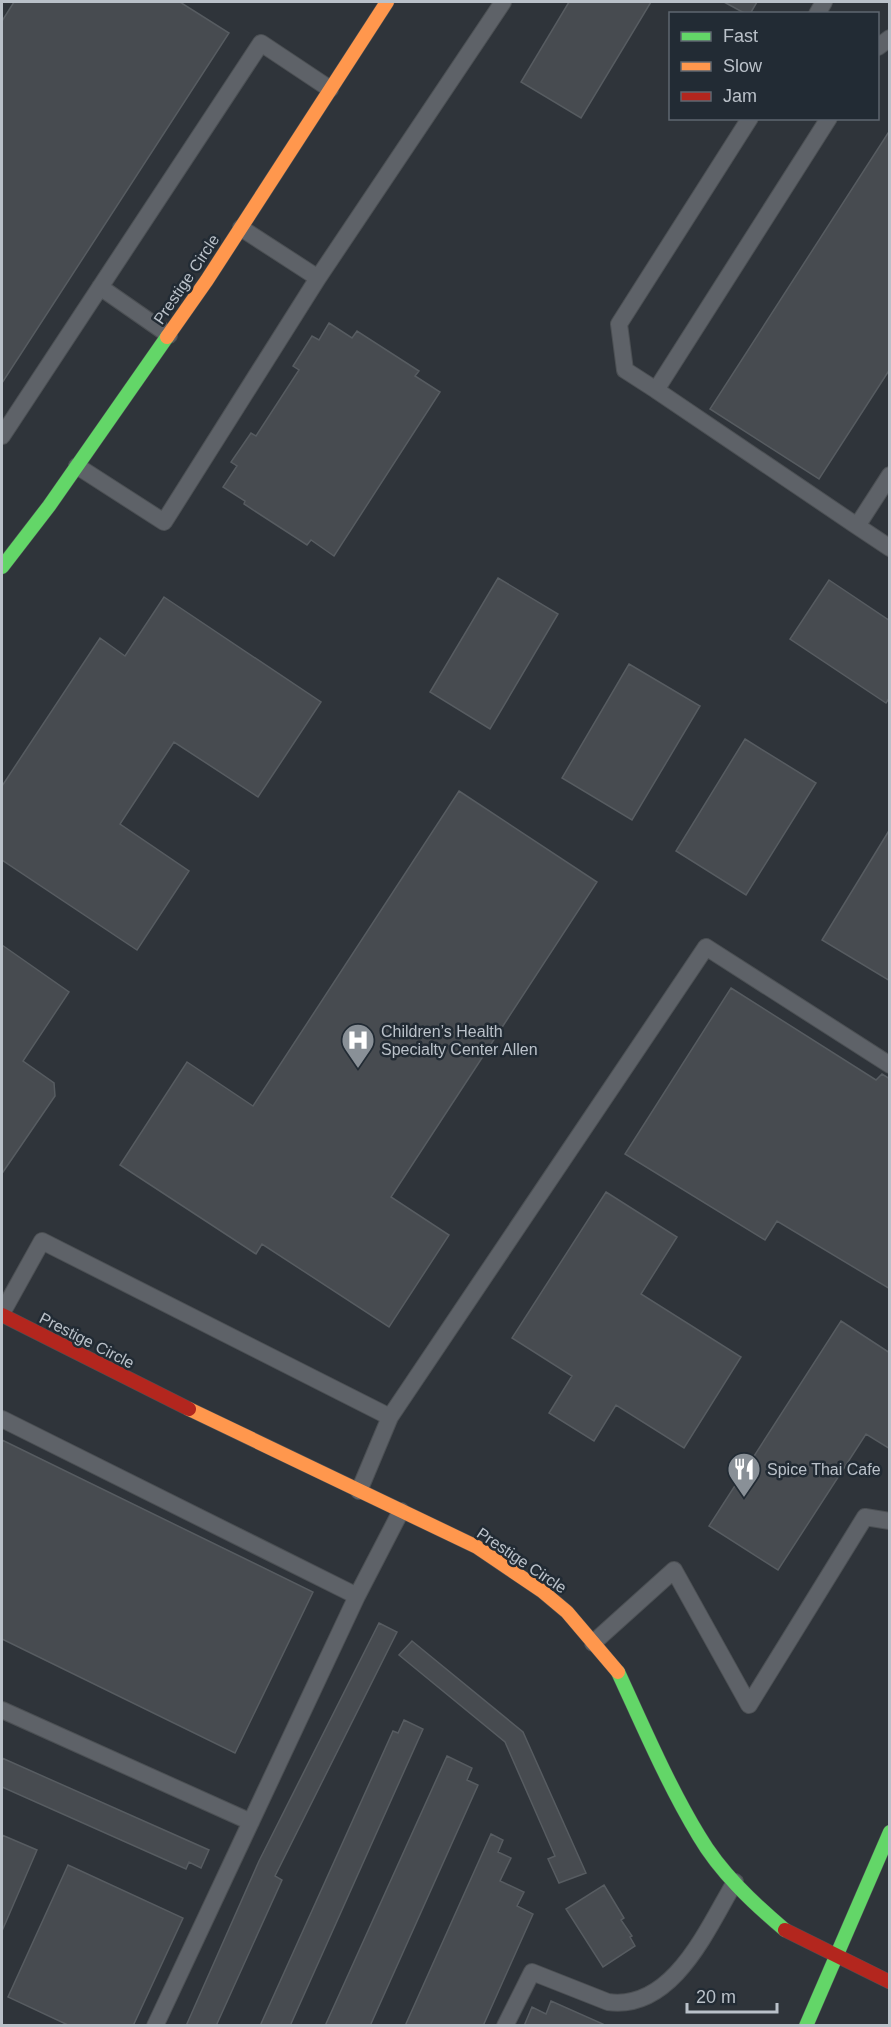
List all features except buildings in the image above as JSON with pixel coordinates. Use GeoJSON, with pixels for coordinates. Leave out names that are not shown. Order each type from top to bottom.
{"type":"FeatureCollection","features":[{"type":"Feature","properties":{"kind":"street","name":"Prestige Circle"},"geometry":{"type":"LineString","coordinates":[[3,563],[77,466],[169,335],[387,2]]}},
{"type":"Feature","properties":{"kind":"street","name":"Prestige Circle"},"geometry":{"type":"LineString","coordinates":[[2,1314],[250,1439],[477,1547],[533,1584],[567,1612],[617,1670],[699,1837],[756,1905],[788,1931],[890,1982]]}},
{"type":"Feature","properties":{"kind":"street"},"geometry":{"type":"LineString","coordinates":[[806,2025],[890,1832]]}},
{"type":"Feature","properties":{"kind":"lane"},"geometry":{"type":"LineString","coordinates":[[77,466],[164,522],[318,278],[503,2]]}},
{"type":"Feature","properties":{"kind":"lane"},"geometry":{"type":"LineString","coordinates":[[2,436],[261,43],[330,89]]}},
{"type":"Feature","properties":{"kind":"lane"},"geometry":{"type":"LineString","coordinates":[[749,120],[620,324],[625,370],[890,548]]}},
{"type":"Feature","properties":{"kind":"lane"},"geometry":{"type":"LineString","coordinates":[[656,390],[828,120]]}},
{"type":"Feature","properties":{"kind":"lane"},"geometry":{"type":"LineString","coordinates":[[241,228],[318,278]]}},
{"type":"Feature","properties":{"kind":"lane"},"geometry":{"type":"LineString","coordinates":[[100,286],[169,335]]}},
{"type":"Feature","properties":{"kind":"lane"},"geometry":{"type":"LineString","coordinates":[[857,526],[890,475]]}},
{"type":"Feature","properties":{"kind":"lane"},"geometry":{"type":"LineString","coordinates":[[359,1491],[390,1417],[705,947],[890,1065]]}},
{"type":"Feature","properties":{"kind":"lane"},"geometry":{"type":"LineString","coordinates":[[2,1314],[42,1241],[390,1417]]}},
{"type":"Feature","properties":{"kind":"lane"},"geometry":{"type":"LineString","coordinates":[[2,1419],[357,1596]]}},
{"type":"Feature","properties":{"kind":"lane"},"geometry":{"type":"LineString","coordinates":[[155,2025],[357,1596],[400,1511]]}},
{"type":"Feature","properties":{"kind":"lane"},"geometry":{"type":"LineString","coordinates":[[594,1643],[674,1570],[749,1705],[865,1517],[890,1521]]}},
{"type":"Feature","properties":{"kind":"lane"},"geometry":{"type":"LineString","coordinates":[[2,1710],[251,1822]]}},
{"type":"Feature","properties":{"kind":"lane"},"geometry":{"type":"LineString","coordinates":[[505,2025],[532,1972],[608,2002],[626,2003],[644,1999],[666,1985],[688,1958],[735,1881]]}},
{"type":"Feature","properties":{"kind":"traffic: fast"},"geometry":{"type":"LineString","coordinates":[[2,567],[49,506],[167,337]]}},
{"type":"Feature","properties":{"kind":"traffic: fast"},"geometry":{"type":"LineString","coordinates":[[618,1672],[666,1776],[707,1849],[738,1886],[785,1930]]}},
{"type":"Feature","properties":{"kind":"traffic: fast"},"geometry":{"type":"LineString","coordinates":[[806,2026],[890,1832]]}},
{"type":"Feature","properties":{"kind":"traffic: slow"},"geometry":{"type":"LineString","coordinates":[[167,337],[207,280],[387,2]]}},
{"type":"Feature","properties":{"kind":"traffic: slow"},"geometry":{"type":"LineString","coordinates":[[189,1409],[477,1547],[542,1591],[567,1612],[618,1672]]}},
{"type":"Feature","properties":{"kind":"traffic: jam"},"geometry":{"type":"LineString","coordinates":[[2,1315],[189,1409]]}},
{"type":"Feature","properties":{"kind":"traffic: jam"},"geometry":{"type":"LineString","coordinates":[[785,1930],[890,1982]]}},
{"type":"Feature","properties":{"kind":"place","name":"Children’s Health Specialty Center Allen"},"geometry":{"type":"Point","coordinates":[358,1069]}},
{"type":"Feature","properties":{"kind":"place","name":"Spice Thai Cafe"},"geometry":{"type":"Point","coordinates":[744,1498]}}]}
